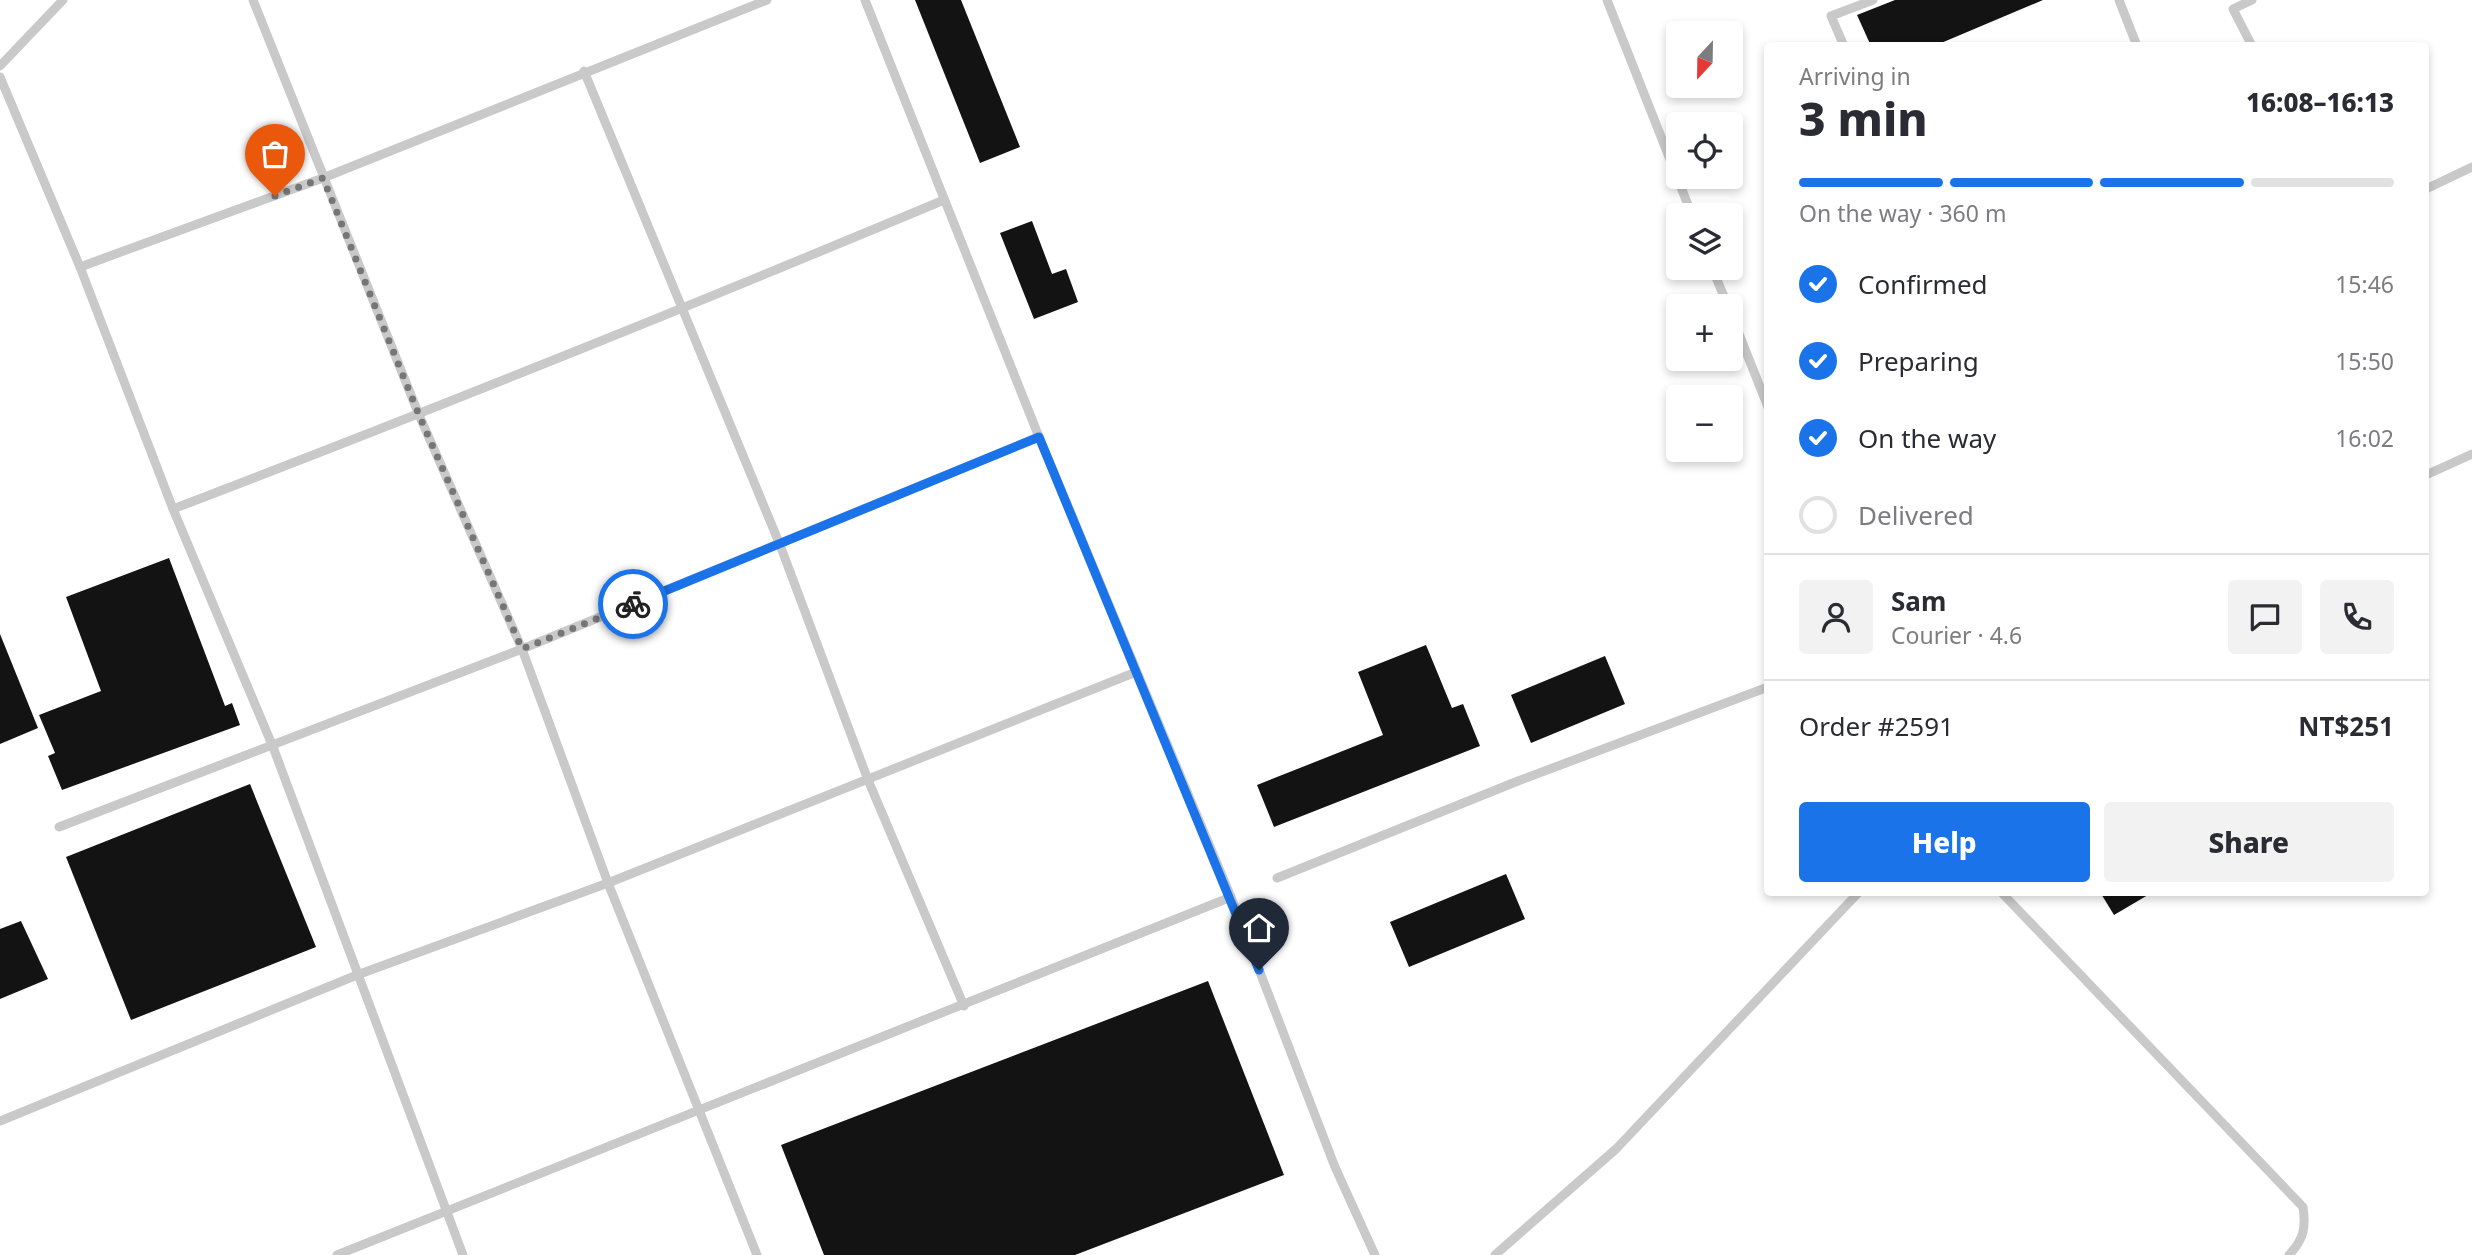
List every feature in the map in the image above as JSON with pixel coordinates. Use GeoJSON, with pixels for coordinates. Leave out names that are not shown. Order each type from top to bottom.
{"type":"FeatureCollection","features":[{"type":"Feature","properties":{"kind":"lane"},"geometry":{"type":"LineString","coordinates":[[0,66],[63,0]]}},
{"type":"Feature","properties":{"kind":"lane"},"geometry":{"type":"LineString","coordinates":[[253,0],[419,415],[522,649],[608,883],[701,1109],[757,1255]]}},
{"type":"Feature","properties":{"kind":"lane"},"geometry":{"type":"LineString","coordinates":[[80,267],[323,178],[584,71],[767,0]]}},
{"type":"Feature","properties":{"kind":"lane"},"geometry":{"type":"LineString","coordinates":[[865,0],[1039,437],[1231,897],[1335,1167],[1374,1255]]}},
{"type":"Feature","properties":{"kind":"lane"},"geometry":{"type":"LineString","coordinates":[[1607,0],[1687,203]]}},
{"type":"Feature","properties":{"kind":"lane"},"geometry":{"type":"LineString","coordinates":[[1842,42],[1831,16],[1873,0]]}},
{"type":"Feature","properties":{"kind":"lane"},"geometry":{"type":"LineString","coordinates":[[2119,0],[2135,42]]}},
{"type":"Feature","properties":{"kind":"lane"},"geometry":{"type":"LineString","coordinates":[[2250,42],[2233,9],[2252,0]]}},
{"type":"Feature","properties":{"kind":"lane"},"geometry":{"type":"LineString","coordinates":[[584,71],[780,545],[868,779],[964,1006]]}},
{"type":"Feature","properties":{"kind":"lane"},"geometry":{"type":"LineString","coordinates":[[0,77],[80,267],[173,509],[273,747],[463,1255]]}},
{"type":"Feature","properties":{"kind":"lane"},"geometry":{"type":"LineString","coordinates":[[2429,188],[2472,167]]}},
{"type":"Feature","properties":{"kind":"lane"},"geometry":{"type":"LineString","coordinates":[[173,509],[683,310],[944,200]]}},
{"type":"Feature","properties":{"kind":"lane"},"geometry":{"type":"LineString","coordinates":[[1743,344],[1764,397]]}},
{"type":"Feature","properties":{"kind":"lane"},"geometry":{"type":"LineString","coordinates":[[59,827],[273,747],[522,649],[1039,437]]}},
{"type":"Feature","properties":{"kind":"lane"},"geometry":{"type":"LineString","coordinates":[[2429,474],[2472,454]]}},
{"type":"Feature","properties":{"kind":"lane"},"geometry":{"type":"LineString","coordinates":[[0,1121],[357,975],[608,883],[1136,672]]}},
{"type":"Feature","properties":{"kind":"lane"},"geometry":{"type":"LineString","coordinates":[[1277,878],[1518,781],[1764,689]]}},
{"type":"Feature","properties":{"kind":"lane"},"geometry":{"type":"LineString","coordinates":[[1495,1255],[1616,1149],[1855,896]]}},
{"type":"Feature","properties":{"kind":"lane"},"geometry":{"type":"LineString","coordinates":[[2005,896],[2303,1207],[2306,1224],[2301,1242],[2289,1255]]}},
{"type":"Feature","properties":{"kind":"lane"},"geometry":{"type":"LineString","coordinates":[[337,1255],[1231,897]]}},
{"type":"Feature","properties":{"kind":"building"},"geometry":{"type":"Polygon","coordinates":[[[915,0],[961,0],[1020,147],[980,163],[915,0]]]}},
{"type":"Feature","properties":{"kind":"building"},"geometry":{"type":"Polygon","coordinates":[[[1895,0],[2043,0],[1943,42],[1869,42],[1857,15],[1895,0]]]}},
{"type":"Feature","properties":{"kind":"building"},"geometry":{"type":"Polygon","coordinates":[[[1032,221],[1052,274],[1066,269],[1078,302],[1034,319],[1000,233],[1032,221]]]}},
{"type":"Feature","properties":{"kind":"building"},"geometry":{"type":"Polygon","coordinates":[[[169,558],[225,706],[232,703],[240,725],[62,790],[48,756],[55,753],[39,715],[101,691],[66,597],[169,558]]]}},
{"type":"Feature","properties":{"kind":"building"},"geometry":{"type":"Polygon","coordinates":[[[0,634],[38,728],[0,744],[0,634]]]}},
{"type":"Feature","properties":{"kind":"building"},"geometry":{"type":"Polygon","coordinates":[[[1426,645],[1452,708],[1463,704],[1480,746],[1274,827],[1257,785],[1383,735],[1358,672],[1426,645]]]}},
{"type":"Feature","properties":{"kind":"building"},"geometry":{"type":"Polygon","coordinates":[[[1605,656],[1625,704],[1531,743],[1511,695],[1605,656]]]}},
{"type":"Feature","properties":{"kind":"building"},"geometry":{"type":"Polygon","coordinates":[[[250,784],[316,947],[131,1020],[66,857],[250,784]]]}},
{"type":"Feature","properties":{"kind":"building"},"geometry":{"type":"Polygon","coordinates":[[[1506,874],[1525,919],[1409,967],[1390,922],[1506,874]]]}},
{"type":"Feature","properties":{"kind":"building"},"geometry":{"type":"Polygon","coordinates":[[[2102,896],[2146,896],[2114,915],[2102,896]]]}},
{"type":"Feature","properties":{"kind":"building"},"geometry":{"type":"Polygon","coordinates":[[[21,921],[48,979],[0,999],[0,929],[21,921]]]}},
{"type":"Feature","properties":{"kind":"building"},"geometry":{"type":"Polygon","coordinates":[[[1208,981],[1284,1175],[1075,1255],[824,1255],[781,1145],[1208,981]]]}},
{"type":"Feature","properties":{"kind":"way so far"},"geometry":{"type":"LineString","coordinates":[[275,196],[323,178],[419,415],[522,649],[633,604]]}},
{"type":"Feature","properties":{"kind":"route"},"geometry":{"type":"LineString","coordinates":[[633,604],[1039,437],[1259,970]]}}]}
